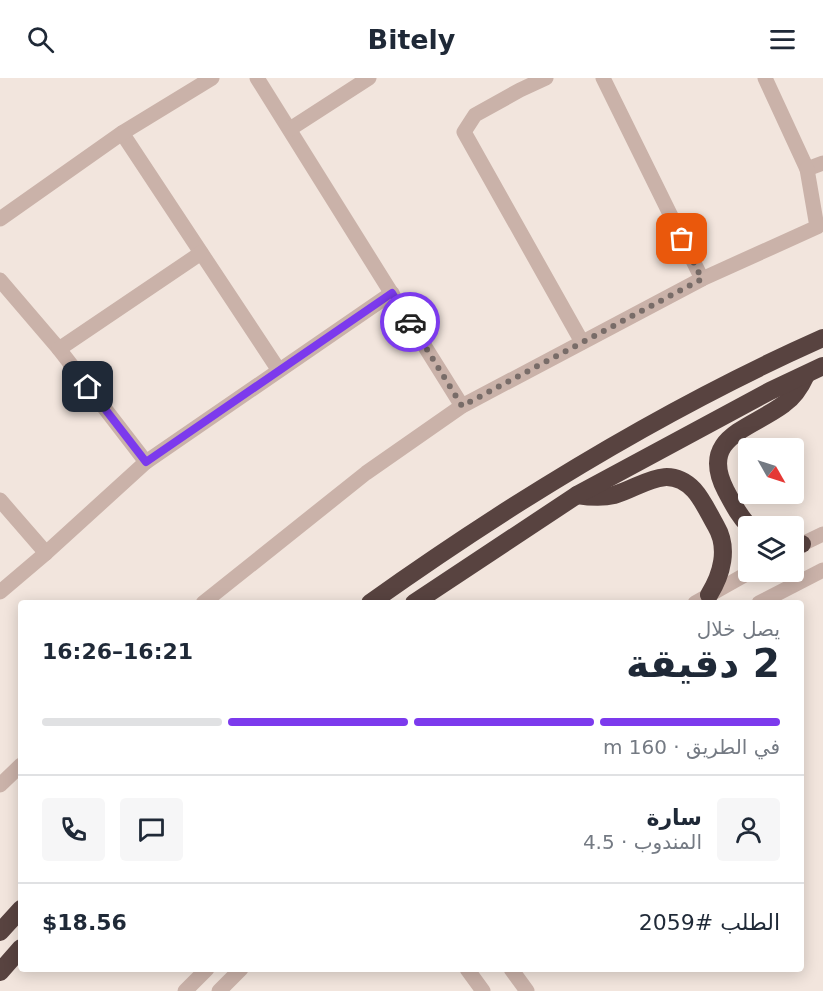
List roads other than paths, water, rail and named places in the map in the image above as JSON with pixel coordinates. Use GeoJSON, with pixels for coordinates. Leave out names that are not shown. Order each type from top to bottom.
{"type":"FeatureCollection","features":[{"type":"Feature","properties":{"kind":"highway"},"geometry":{"type":"LineString","coordinates":[[374,600],[525,498],[611,448],[770,362],[823,338]]}},
{"type":"Feature","properties":{"kind":"highway"},"geometry":{"type":"LineString","coordinates":[[419,600],[578,495],[759,397],[823,366]]}},
{"type":"Feature","properties":{"kind":"highway"},"geometry":{"type":"LineString","coordinates":[[740,516],[717,471],[720,450],[734,435],[783,404],[797,391],[806,374]]}},
{"type":"Feature","properties":{"kind":"highway"},"geometry":{"type":"LineString","coordinates":[[578,495],[589,497],[611,495],[651,478],[675,478],[685,483],[701,500],[719,531],[722,542],[720,575],[702,599]]}},
{"type":"Feature","properties":{"kind":"highway"},"geometry":{"type":"LineString","coordinates":[[0,932],[18,912]]}},
{"type":"Feature","properties":{"kind":"highway"},"geometry":{"type":"LineString","coordinates":[[0,972],[18,951]]}},
{"type":"Feature","properties":{"kind":"street"},"geometry":{"type":"LineString","coordinates":[[0,219],[122,133],[212,78]]}},
{"type":"Feature","properties":{"kind":"street"},"geometry":{"type":"LineString","coordinates":[[257,78],[462,406]]}},
{"type":"Feature","properties":{"kind":"street"},"geometry":{"type":"LineString","coordinates":[[290,129],[369,78]]}},
{"type":"Feature","properties":{"kind":"street"},"geometry":{"type":"LineString","coordinates":[[546,78],[517,84],[475,116],[464,132],[582,342]]}},
{"type":"Feature","properties":{"kind":"street"},"geometry":{"type":"LineString","coordinates":[[603,78],[702,279]]}},
{"type":"Feature","properties":{"kind":"street"},"geometry":{"type":"LineString","coordinates":[[206,600],[366,473],[462,406],[702,279],[817,227],[807,169],[765,78]]}},
{"type":"Feature","properties":{"kind":"street"},"geometry":{"type":"LineString","coordinates":[[122,133],[278,369]]}},
{"type":"Feature","properties":{"kind":"street"},"geometry":{"type":"LineString","coordinates":[[807,169],[823,163]]}},
{"type":"Feature","properties":{"kind":"street"},"geometry":{"type":"LineString","coordinates":[[59,349],[201,253]]}},
{"type":"Feature","properties":{"kind":"street"},"geometry":{"type":"LineString","coordinates":[[0,280],[59,349],[146,462]]}},
{"type":"Feature","properties":{"kind":"street"},"geometry":{"type":"LineString","coordinates":[[0,592],[146,462],[278,369],[392,293]]}},
{"type":"Feature","properties":{"kind":"street"},"geometry":{"type":"LineString","coordinates":[[0,500],[46,553]]}},
{"type":"Feature","properties":{"kind":"street"},"geometry":{"type":"LineString","coordinates":[[804,542],[823,534]]}},
{"type":"Feature","properties":{"kind":"street"},"geometry":{"type":"LineString","coordinates":[[765,600],[823,570]]}},
{"type":"Feature","properties":{"kind":"street"},"geometry":{"type":"LineString","coordinates":[[702,599],[738,579]]}},
{"type":"Feature","properties":{"kind":"street"},"geometry":{"type":"LineString","coordinates":[[0,785],[18,768]]}},
{"type":"Feature","properties":{"kind":"street"},"geometry":{"type":"LineString","coordinates":[[185,991],[204,972]]}},
{"type":"Feature","properties":{"kind":"street"},"geometry":{"type":"LineString","coordinates":[[219,991],[238,972]]}},
{"type":"Feature","properties":{"kind":"street"},"geometry":{"type":"LineString","coordinates":[[469,972],[483,991]]}},
{"type":"Feature","properties":{"kind":"street"},"geometry":{"type":"LineString","coordinates":[[513,972],[527,991]]}}]}
